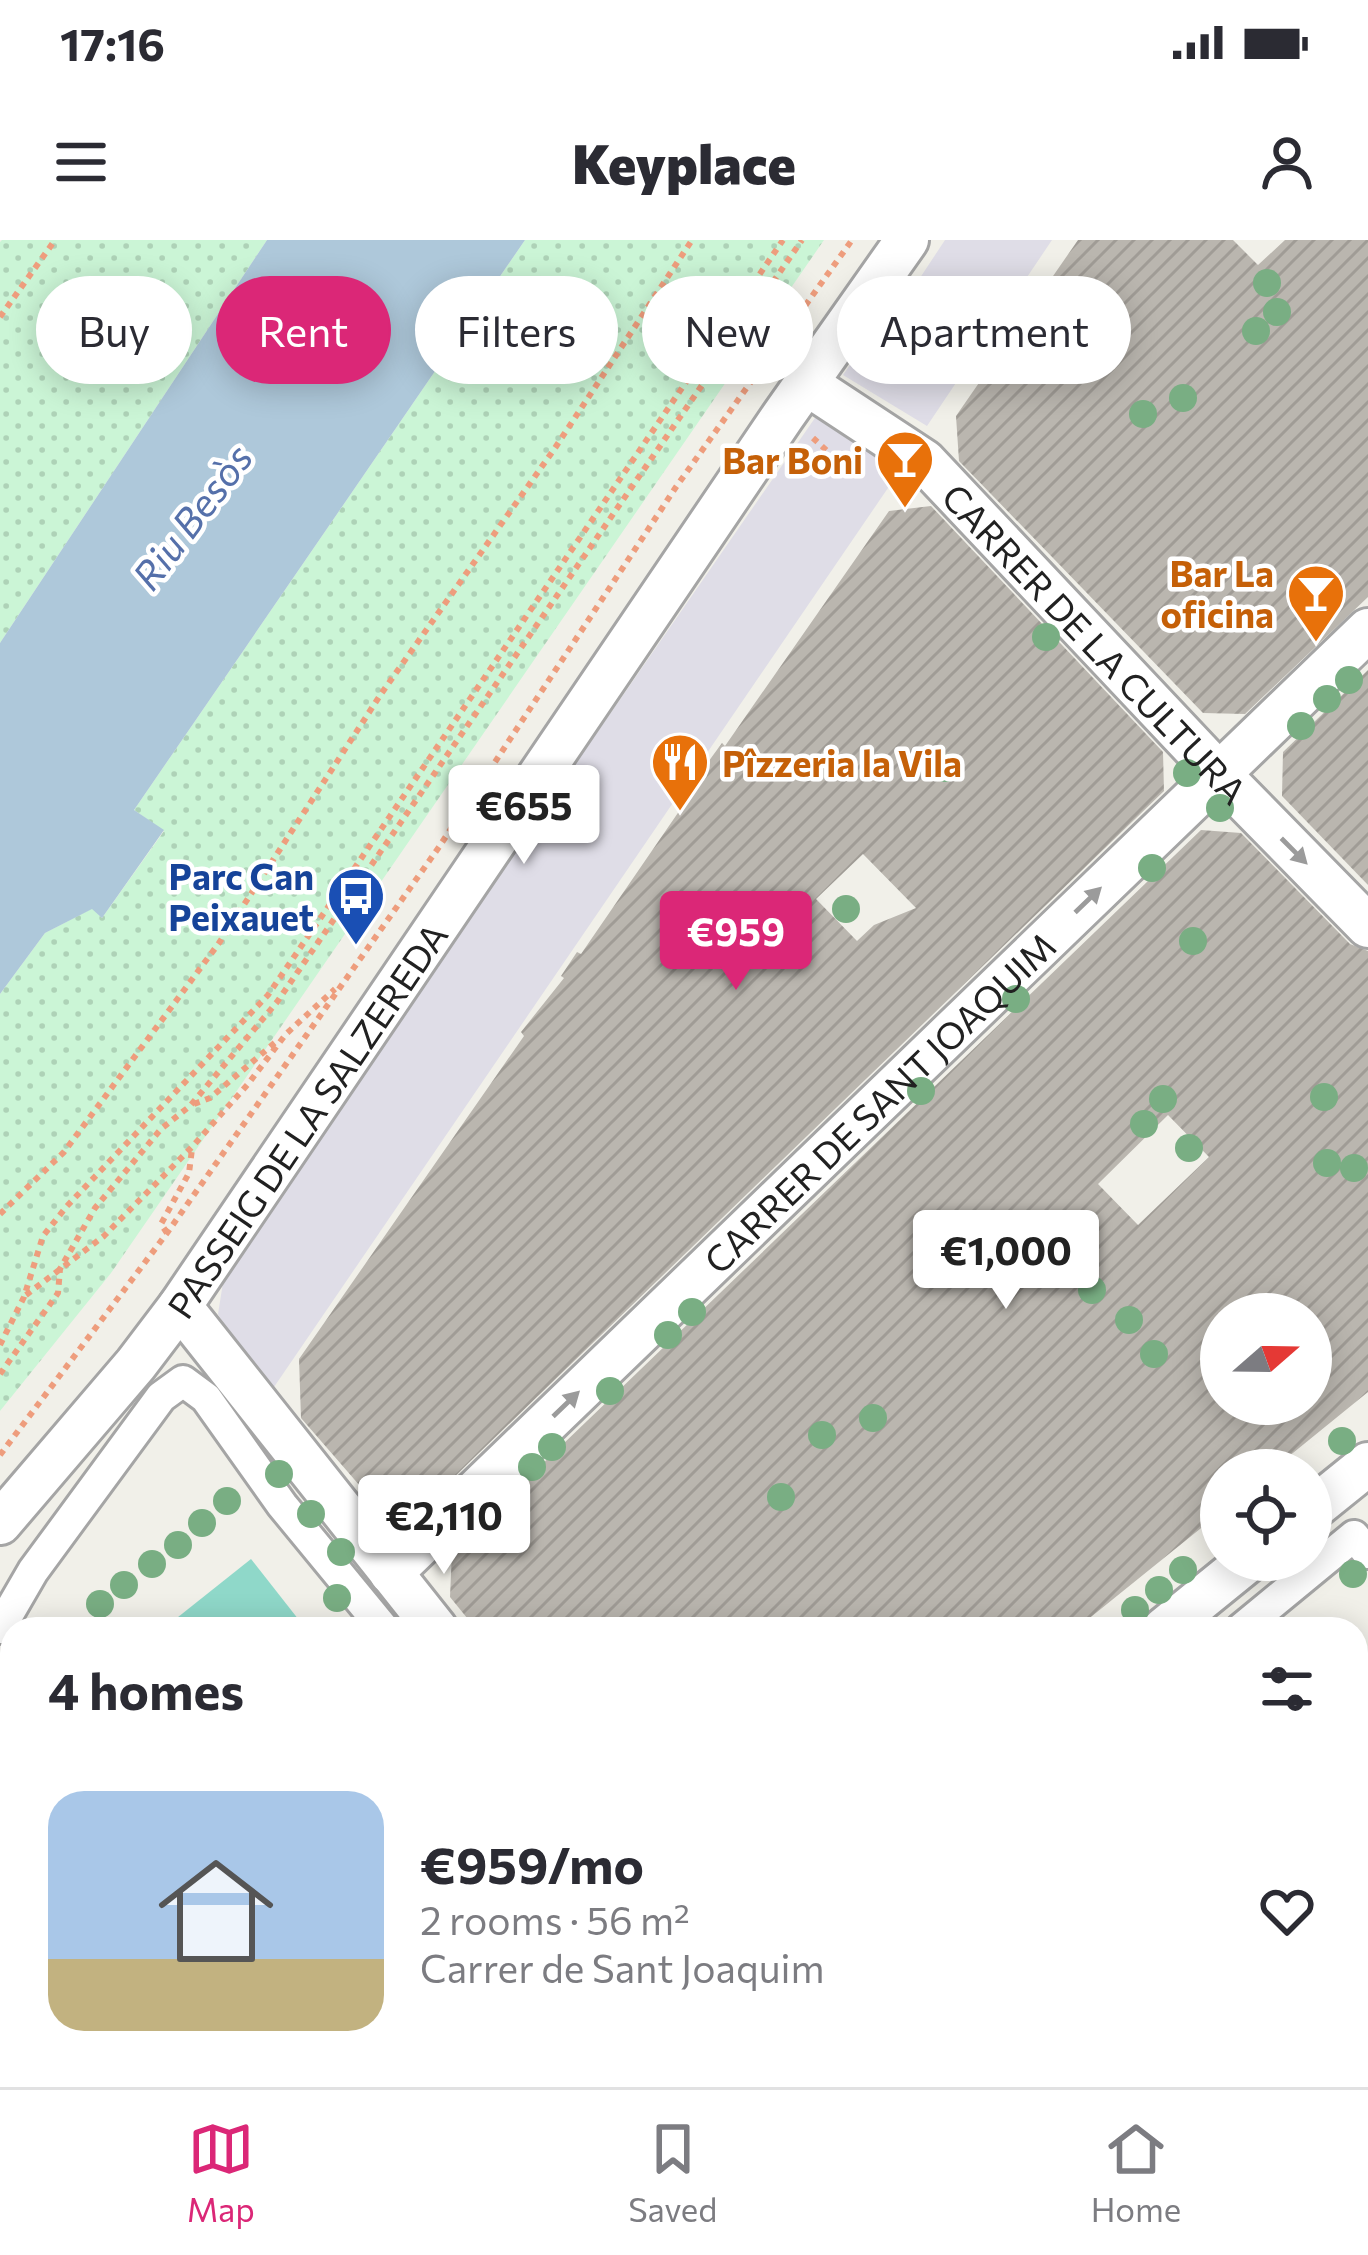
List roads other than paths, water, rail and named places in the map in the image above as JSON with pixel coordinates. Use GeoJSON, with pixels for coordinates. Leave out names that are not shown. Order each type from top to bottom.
{"type":"FeatureCollection","features":[{"type":"Feature","properties":{"kind":"street","name":"PASSEIG DE LA SALZEREDA"},"geometry":{"type":"LineString","coordinates":[[813,375],[907,240]]}},
{"type":"Feature","properties":{"kind":"street","name":"PASSEIG DE LA SALZEREDA"},"geometry":{"type":"LineString","coordinates":[[4,1522],[180,1306],[807,384]]}},
{"type":"Feature","properties":{"kind":"street","name":"CARRER DE LA CULTURA"},"geometry":{"type":"LineString","coordinates":[[807,384],[925,460],[1368,926]]}},
{"type":"Feature","properties":{"kind":"street","name":"CARRER DE SANT JOAQUIM"},"geometry":{"type":"LineString","coordinates":[[391,1573],[1368,630]]}},
{"type":"Feature","properties":{"kind":"street"},"geometry":{"type":"LineString","coordinates":[[180,1306],[426,1617]]}},
{"type":"Feature","properties":{"kind":"street"},"geometry":{"type":"LineString","coordinates":[[6,1617],[33,1571],[161,1397],[183,1381],[206,1399],[282,1505],[374,1617]]}},
{"type":"Feature","properties":{"kind":"street"},"geometry":{"type":"LineString","coordinates":[[1332,1493],[1368,1464]]}},
{"type":"Feature","properties":{"kind":"street"},"geometry":{"type":"LineString","coordinates":[[1255,1617],[1354,1536],[1368,1553]]}},
{"type":"Feature","properties":{"kind":"street"},"geometry":{"type":"LineString","coordinates":[[1179,1617],[1223,1581]]}},
{"type":"Feature","properties":{"kind":"water","name":"Riu Besòs"},"geometry":{"type":"Polygon","coordinates":[[[267,240],[525,240],[500,276],[415,276],[415,384],[426,384],[134,810],[164,830],[102,918],[92,909],[45,933],[0,994],[0,643],[172,384],[192,384],[192,353],[216,317],[216,384],[391,384],[391,276],[243,276],[267,240]]]}},
{"type":"Feature","properties":{"kind":"place","name":"Bar Boni"},"geometry":{"type":"Point","coordinates":[905,510]}},
{"type":"Feature","properties":{"kind":"place","name":"Bar La oficina"},"geometry":{"type":"Point","coordinates":[1316,644]}},
{"type":"Feature","properties":{"kind":"place","name":"Pîzzeria la Vila"},"geometry":{"type":"Point","coordinates":[680,813]}},
{"type":"Feature","properties":{"kind":"place","name":"Parc Can Peixauet"},"geometry":{"type":"Point","coordinates":[356,947]}}]}
